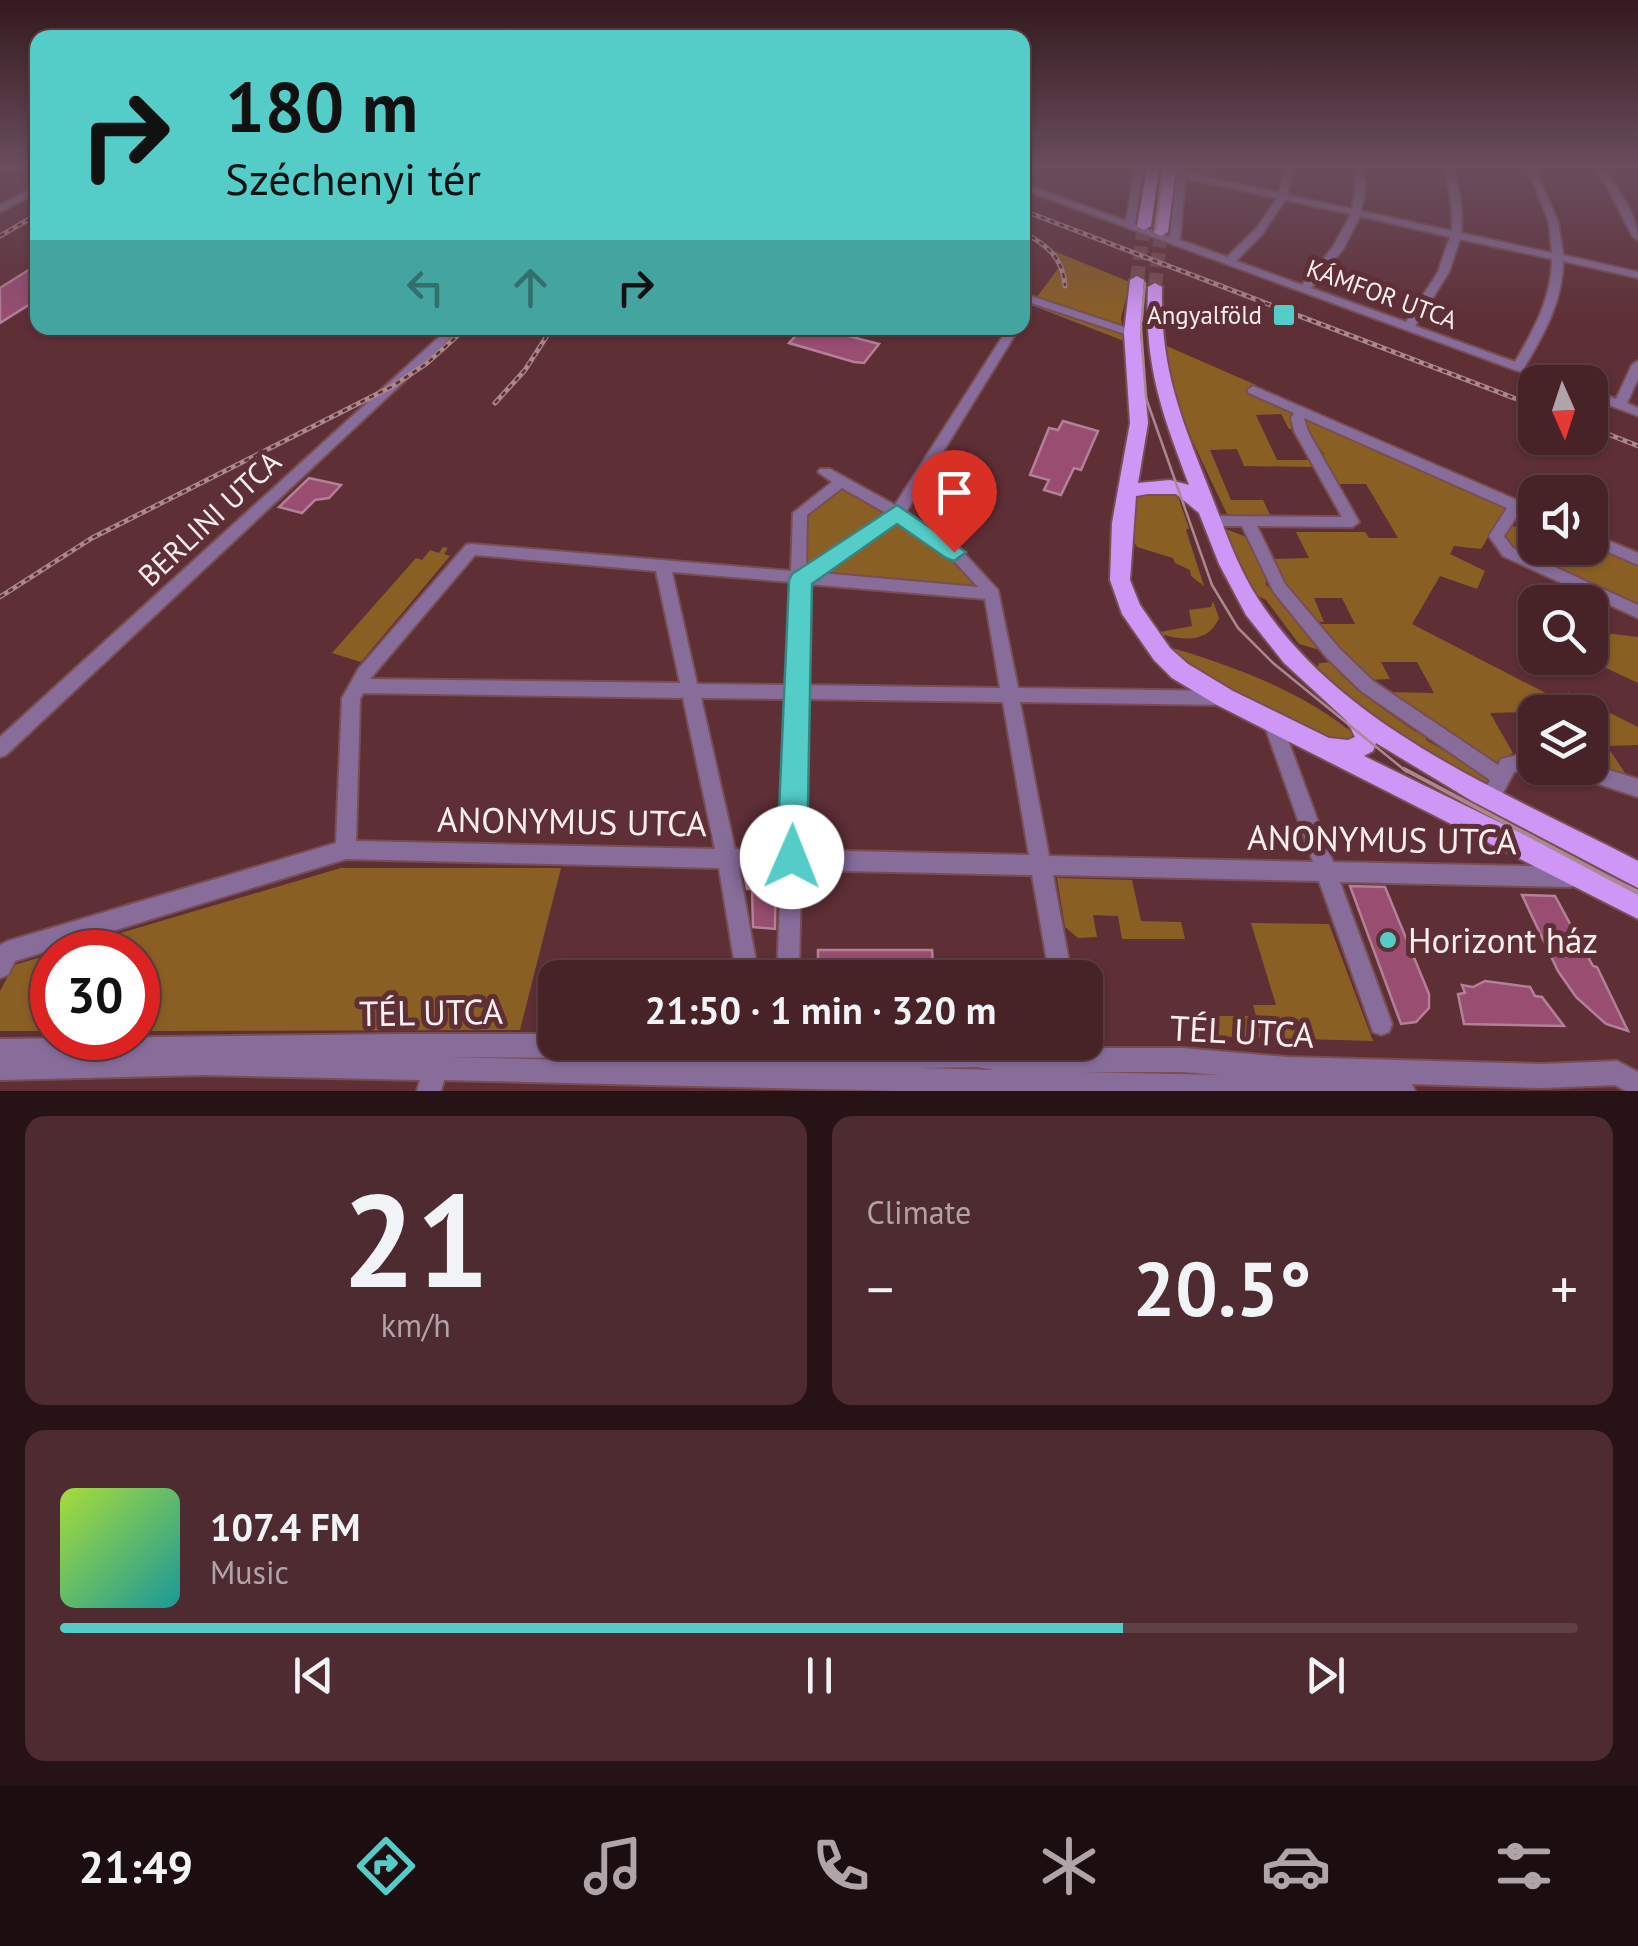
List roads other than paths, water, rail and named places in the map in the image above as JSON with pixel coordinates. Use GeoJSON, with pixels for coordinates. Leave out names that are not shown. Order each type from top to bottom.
{"type":"FeatureCollection","features":[{"type":"Feature","properties":{"kind":"main road"},"geometry":{"type":"LineString","coordinates":[[1137,226],[1139,219]]}},
{"type":"Feature","properties":{"kind":"main road"},"geometry":{"type":"LineString","coordinates":[[1161,232],[1164,219]]}},
{"type":"Feature","properties":{"kind":"main road"},"geometry":{"type":"LineString","coordinates":[[1137,280],[1132,334],[1138,423],[1118,568],[1130,608],[1162,654],[1180,671],[1225,698],[1638,905]]}},
{"type":"Feature","properties":{"kind":"main road"},"geometry":{"type":"LineString","coordinates":[[1155,287],[1153,348],[1165,401],[1211,521]]}},
{"type":"Feature","properties":{"kind":"main road"},"geometry":{"type":"LineString","coordinates":[[1128,492],[1142,488],[1188,490],[1196,496],[1254,608],[1300,666],[1355,714],[1416,758],[1489,800],[1638,875]]}},
{"type":"Feature","properties":{"kind":"main road"},"geometry":{"type":"LineString","coordinates":[[1316,743],[1342,750],[1362,746],[1368,734],[1355,714]]}},
{"type":"Feature","properties":{"kind":"street","name":"KÁMFOR UTCA"},"geometry":{"type":"LineString","coordinates":[[1117,219],[1518,368]]}},
{"type":"Feature","properties":{"kind":"street"},"geometry":{"type":"LineString","coordinates":[[1137,219],[1137,226]]}},
{"type":"Feature","properties":{"kind":"street"},"geometry":{"type":"LineString","coordinates":[[1174,242],[1175,219]]}},
{"type":"Feature","properties":{"kind":"street"},"geometry":{"type":"LineString","coordinates":[[1228,262],[1270,219]]}},
{"type":"Feature","properties":{"kind":"street"},"geometry":{"type":"LineString","coordinates":[[1303,290],[1335,256],[1355,219]]}},
{"type":"Feature","properties":{"kind":"street"},"geometry":{"type":"LineString","coordinates":[[1385,219],[1638,275]]}},
{"type":"Feature","properties":{"kind":"street"},"geometry":{"type":"LineString","coordinates":[[1408,327],[1447,272],[1458,235],[1458,219]]}},
{"type":"Feature","properties":{"kind":"street"},"geometry":{"type":"LineString","coordinates":[[1520,365],[1554,302],[1559,258],[1551,219]]}},
{"type":"Feature","properties":{"kind":"street"},"geometry":{"type":"LineString","coordinates":[[1030,299],[1132,334]]}},
{"type":"Feature","properties":{"kind":"street","name":"BERLINI UTCA"},"geometry":{"type":"LineString","coordinates":[[0,749],[447,335]]}},
{"type":"Feature","properties":{"kind":"street"},"geometry":{"type":"LineString","coordinates":[[800,580],[897,513],[1009,335]]}},
{"type":"Feature","properties":{"kind":"street"},"geometry":{"type":"LineString","coordinates":[[1620,405],[1638,365]]}},
{"type":"Feature","properties":{"kind":"street"},"geometry":{"type":"LineString","coordinates":[[1253,390],[1516,506],[1496,536],[1508,552],[1638,612]]}},
{"type":"Feature","properties":{"kind":"street"},"geometry":{"type":"LineString","coordinates":[[1608,401],[1638,412]]}},
{"type":"Feature","properties":{"kind":"street"},"geometry":{"type":"LineString","coordinates":[[1211,521],[1352,522],[1301,431],[1297,418],[1302,412]]}},
{"type":"Feature","properties":{"kind":"street"},"geometry":{"type":"LineString","coordinates":[[824,472],[897,513],[961,558],[992,594],[1058,960]]}},
{"type":"Feature","properties":{"kind":"street"},"geometry":{"type":"LineString","coordinates":[[789,960],[800,513],[841,482]]}},
{"type":"Feature","properties":{"kind":"street"},"geometry":{"type":"LineString","coordinates":[[1248,521],[1279,588],[1333,653],[1367,686],[1500,776]]}},
{"type":"Feature","properties":{"kind":"street"},"geometry":{"type":"LineString","coordinates":[[1608,546],[1638,559]]}},
{"type":"Feature","properties":{"kind":"street"},"geometry":{"type":"LineString","coordinates":[[346,850],[351,698],[472,549],[992,594]]}},
{"type":"Feature","properties":{"kind":"street"},"geometry":{"type":"LineString","coordinates":[[663,568],[728,856],[745,960]]}},
{"type":"Feature","properties":{"kind":"street"},"geometry":{"type":"LineString","coordinates":[[357,686],[1225,698]]}},
{"type":"Feature","properties":{"kind":"street"},"geometry":{"type":"LineString","coordinates":[[1272,721],[1380,1024]]}},
{"type":"Feature","properties":{"kind":"street"},"geometry":{"type":"LineString","coordinates":[[1489,800],[1508,765],[1518,762]]}},
{"type":"Feature","properties":{"kind":"street"},"geometry":{"type":"LineString","coordinates":[[1608,778],[1638,788]]}},
{"type":"Feature","properties":{"kind":"street","name":"ANONYMUS UTCA"},"geometry":{"type":"LineString","coordinates":[[0,966],[8,952],[346,850],[1585,877]]}},
{"type":"Feature","properties":{"kind":"street","name":"TÉL UTCA"},"geometry":{"type":"LineString","coordinates":[[0,1051],[435,1068]]}},
{"type":"Feature","properties":{"kind":"street","name":"TÉL UTCA"},"geometry":{"type":"LineString","coordinates":[[1103,1053],[1287,1070],[1542,1076],[1617,1073],[1638,1085]]}},
{"type":"Feature","properties":{"kind":"street","name":"TÉL UTCA"},"geometry":{"type":"LineString","coordinates":[[0,1068],[204,1063],[435,1068],[642,1060]]}},
{"type":"Feature","properties":{"kind":"street","name":"TÉL UTCA"},"geometry":{"type":"LineString","coordinates":[[823,1060],[1008,1078],[1403,1091]]}},
{"type":"Feature","properties":{"kind":"street","name":"TÉL UTCA"},"geometry":{"type":"LineString","coordinates":[[1008,1078],[1051,1060]]}},
{"type":"Feature","properties":{"kind":"tunnel"},"geometry":{"type":"LineString","coordinates":[[1137,280],[1144,226]]}},
{"type":"Feature","properties":{"kind":"tunnel"},"geometry":{"type":"LineString","coordinates":[[1155,287],[1161,232]]}},
{"type":"Feature","properties":{"kind":"tram line"},"geometry":{"type":"LineString","coordinates":[[1155,230],[1156,219]]}},
{"type":"Feature","properties":{"kind":"tram line"},"geometry":{"type":"LineString","coordinates":[[1145,283],[1141,328],[1146,398],[1212,585],[1238,628],[1273,663],[1407,772]]}},
{"type":"Feature","properties":{"kind":"tram line"},"geometry":{"type":"LineString","coordinates":[[1404,769],[1638,893]]}},
{"type":"Feature","properties":{"kind":"railway"},"geometry":{"type":"LineString","coordinates":[[0,236],[30,219]]}},
{"type":"Feature","properties":{"kind":"railway"},"geometry":{"type":"LineString","coordinates":[[1045,219],[1518,400]]}},
{"type":"Feature","properties":{"kind":"railway"},"geometry":{"type":"LineString","coordinates":[[1030,236],[1052,253],[1061,267],[1065,286]]}},
{"type":"Feature","properties":{"kind":"railway"},"geometry":{"type":"LineString","coordinates":[[0,597],[92,538],[391,387],[426,364],[458,335]]}},
{"type":"Feature","properties":{"kind":"railway"},"geometry":{"type":"LineString","coordinates":[[495,403],[525,370],[548,335]]}},
{"type":"Feature","properties":{"kind":"railway"},"geometry":{"type":"LineString","coordinates":[[1608,434],[1638,446]]}},
{"type":"Feature","properties":{"kind":"place","name":"Angyalföld"},"geometry":{"type":"Point","coordinates":[1284,315]}},
{"type":"Feature","properties":{"kind":"place","name":"Horizont ház"},"geometry":{"type":"Point","coordinates":[1388,940]}}]}
